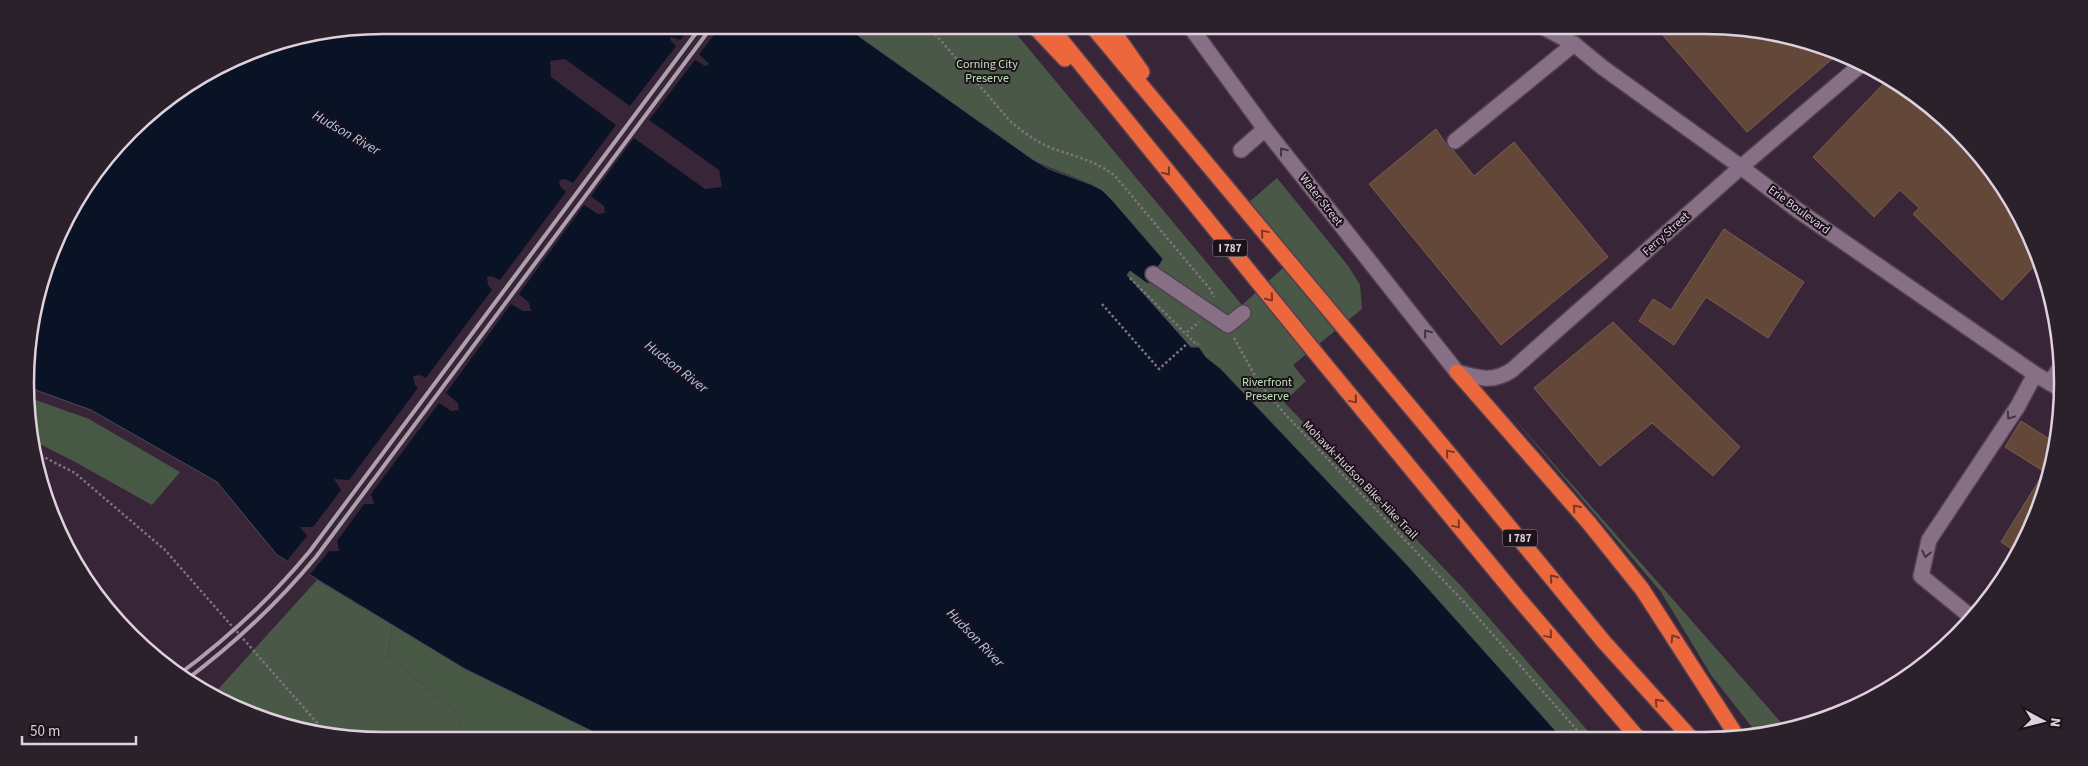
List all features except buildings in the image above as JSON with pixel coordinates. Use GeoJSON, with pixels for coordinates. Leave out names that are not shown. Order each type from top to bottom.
{"type":"FeatureCollection","features":[{"type":"Feature","properties":{"kind":"highway"},"geometry":{"type":"LineString","coordinates":[[1041,34],[1136,135]]}},
{"type":"Feature","properties":{"kind":"highway","name":"I 787"},"geometry":{"type":"LineString","coordinates":[[1056,34],[1136,135],[1323,362],[1530,612],[1633,732]]}},
{"type":"Feature","properties":{"kind":"highway","name":"I 787"},"geometry":{"type":"LineString","coordinates":[[1098,34],[1604,642],[1686,732]]}},
{"type":"Feature","properties":{"kind":"highway"},"geometry":{"type":"LineString","coordinates":[[1115,34],[1201,158]]}},
{"type":"Feature","properties":{"kind":"highway"},"geometry":{"type":"LineString","coordinates":[[1457,372],[1589,523],[1636,581],[1734,731]]}},
{"type":"Feature","properties":{"kind":"street","name":"Water Street"},"geometry":{"type":"LineString","coordinates":[[1196,34],[1265,129],[1457,372]]}},
{"type":"Feature","properties":{"kind":"street","name":"Erie Boulevard"},"geometry":{"type":"LineString","coordinates":[[1563,34],[1602,67],[1796,209],[2054,386]]}},
{"type":"Feature","properties":{"kind":"street"},"geometry":{"type":"LineString","coordinates":[[1456,140],[1574,44]]}},
{"type":"Feature","properties":{"kind":"street","name":"Ferry Street"},"geometry":{"type":"LineString","coordinates":[[1457,372],[1491,378],[1501,377],[1512,370],[1741,167],[1856,69]]}},
{"type":"Feature","properties":{"kind":"street"},"geometry":{"type":"LineString","coordinates":[[1241,150],[1265,129]]}},
{"type":"Feature","properties":{"kind":"street"},"geometry":{"type":"LineString","coordinates":[[1153,274],[1228,325],[1243,313]]}},
{"type":"Feature","properties":{"kind":"street"},"geometry":{"type":"LineString","coordinates":[[1967,614],[1921,576],[1929,540],[2018,406],[2035,374]]}},
{"type":"Feature","properties":{"kind":"path"},"geometry":{"type":"LineString","coordinates":[[936,35],[1010,121],[1022,131],[1055,149],[1098,165],[1115,176],[1210,289],[1218,304]]}},
{"type":"Feature","properties":{"kind":"path"},"geometry":{"type":"LineString","coordinates":[[1130,278],[1196,344],[1199,344]]}},
{"type":"Feature","properties":{"kind":"path"},"geometry":{"type":"LineString","coordinates":[[1102,304],[1159,370],[1188,343]]}},
{"type":"Feature","properties":{"kind":"path","name":"Mohawk-Hudson Bike-Hike Trail"},"geometry":{"type":"LineString","coordinates":[[1228,325],[1259,383],[1276,404],[1464,602],[1579,732]]}},
{"type":"Feature","properties":{"kind":"path"},"geometry":{"type":"LineString","coordinates":[[41,456],[75,473],[165,550],[322,727]]}},
{"type":"Feature","properties":{"kind":"green space"},"geometry":{"type":"Polygon","coordinates":[[[856,34],[1016,34],[1242,305],[1294,258],[1248,203],[1277,178],[1349,267],[1360,285],[1362,309],[1293,365],[1306,381],[1284,402],[1462,587],[1589,732],[1557,732],[1408,566],[1221,369],[1191,347],[1127,275],[1130,271],[1102,190],[1032,159],[856,34]]]}},
{"type":"Feature","properties":{"kind":"green space"},"geometry":{"type":"Polygon","coordinates":[[[34,399],[89,419],[180,472],[152,505],[39,444],[34,399]]]}},
{"type":"Feature","properties":{"kind":"green space"},"geometry":{"type":"Polygon","coordinates":[[[1503,406],[1782,724],[1753,729],[1711,675],[1661,592],[1503,406]]]}},
{"type":"Feature","properties":{"kind":"green space"},"geometry":{"type":"Polygon","coordinates":[[[317,580],[392,625],[388,656],[454,711],[464,732],[360,732],[315,726],[249,706],[217,690],[317,580]]]}},
{"type":"Feature","properties":{"kind":"green space"},"geometry":{"type":"Polygon","coordinates":[[[392,625],[465,669],[594,732],[464,732],[454,711],[388,656],[392,625]]]}},
{"type":"Feature","properties":{"kind":"water","name":"Hudson River"},"geometry":{"type":"Polygon","coordinates":[[[360,34],[856,34],[1032,159],[1049,169],[1102,190],[1163,259],[1148,284],[1130,271],[1127,275],[1191,347],[1199,347],[1206,357],[1221,369],[1408,566],[1557,732],[594,732],[465,669],[277,555],[217,482],[91,410],[34,389],[34,360],[40,315],[60,249],[93,189],[106,170],[136,136],[170,106],[189,93],[249,60],[315,40],[360,34]]]}},
{"type":"Feature","properties":{"kind":"pier"},"geometry":{"type":"Polygon","coordinates":[[[685,34],[715,34],[699,54],[709,64],[705,66],[695,60],[649,120],[719,170],[722,187],[705,189],[634,138],[591,196],[604,206],[605,213],[598,214],[584,205],[519,294],[529,303],[531,311],[523,311],[511,304],[446,393],[458,403],[459,410],[451,411],[439,403],[371,494],[374,504],[364,504],[337,541],[339,551],[329,551],[308,577],[285,563],[307,536],[300,527],[313,527],[341,490],[334,479],[349,480],[418,388],[415,385],[413,376],[420,375],[426,378],[492,290],[488,285],[487,277],[491,276],[500,280],[566,192],[560,186],[559,180],[565,179],[573,183],[616,125],[551,77],[550,61],[565,59],[630,106],[676,46],[670,37],[680,40],[685,34]]]}},
{"type":"Feature","properties":{"kind":"railway"},"geometry":{"type":"LineString","coordinates":[[185,670],[248,617],[310,551],[695,34]]}},
{"type":"Feature","properties":{"kind":"railway"},"geometry":{"type":"LineString","coordinates":[[192,675],[255,622],[316,557],[706,34]]}},
{"type":"Feature","properties":{"kind":"park label","name":"Corning City Preserve"},"geometry":{"type":"Point","coordinates":[987,71]}},
{"type":"Feature","properties":{"kind":"park label","name":"Riverfront Preserve"},"geometry":{"type":"Point","coordinates":[1267,389]}}]}
